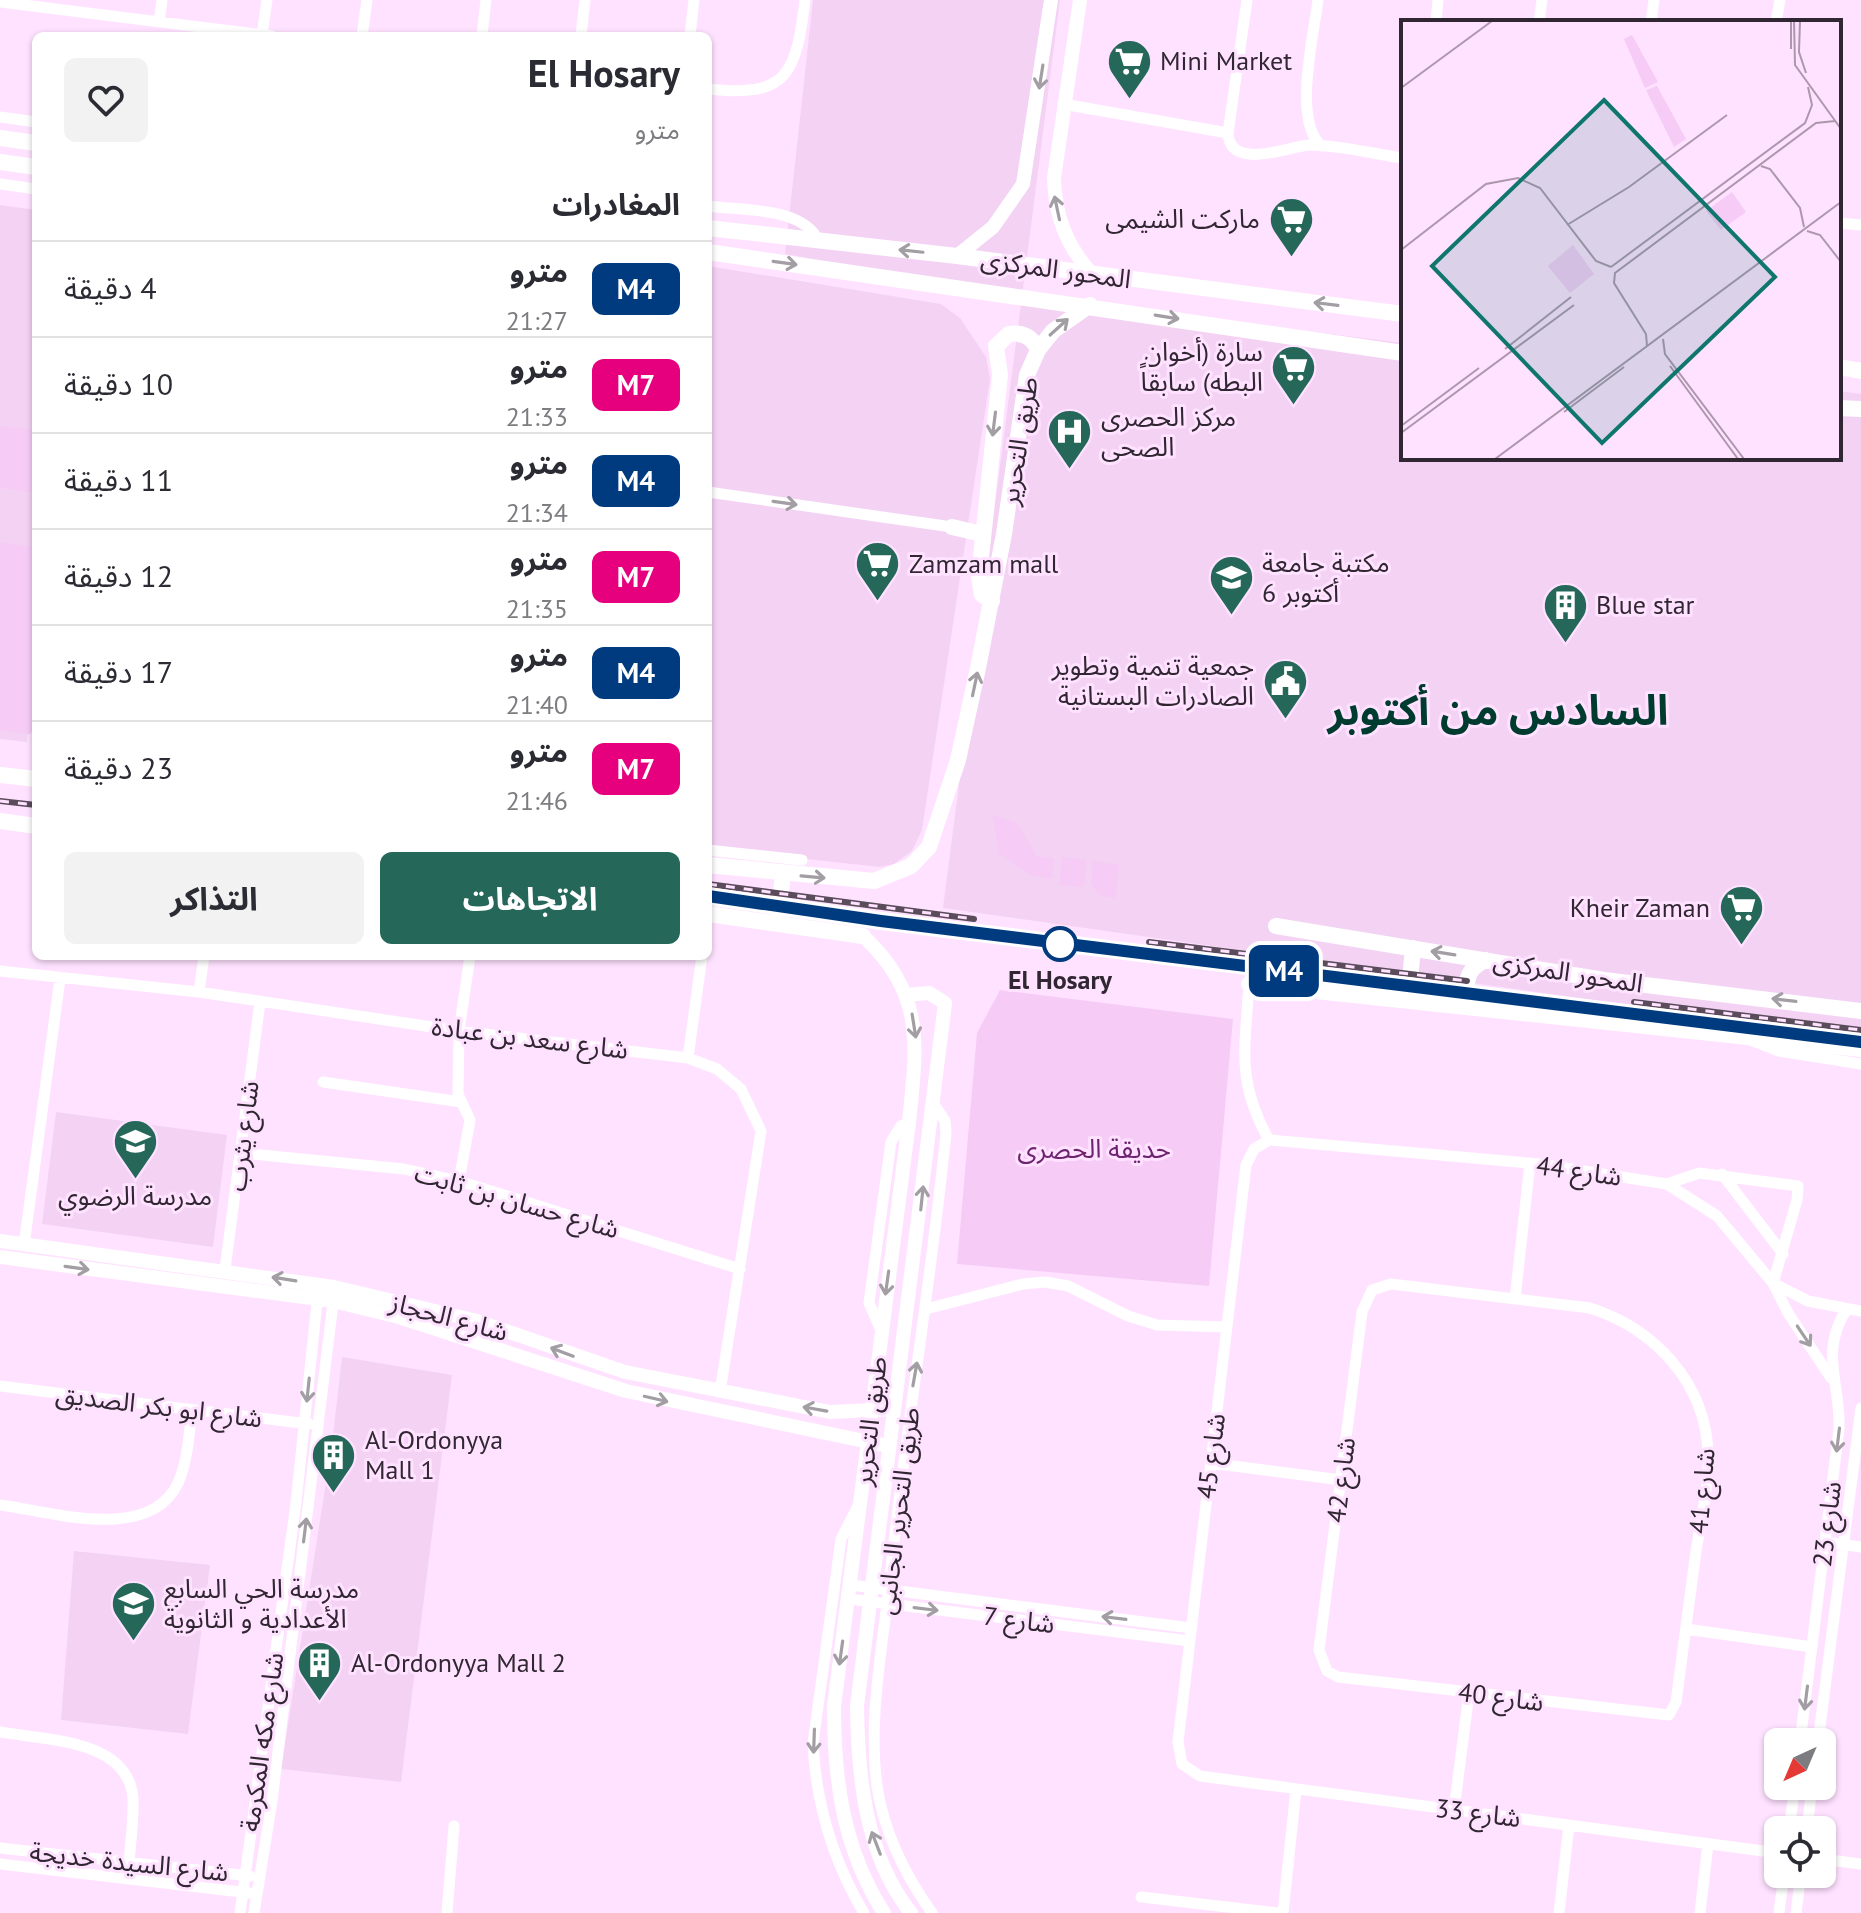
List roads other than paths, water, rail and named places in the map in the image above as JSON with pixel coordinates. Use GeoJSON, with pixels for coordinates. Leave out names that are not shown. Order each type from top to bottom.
{"type":"FeatureCollection","features":[{"type":"Feature","properties":{"kind":"main road"},"geometry":{"type":"LineString","coordinates":[[0,138],[32,142]]}},
{"type":"Feature","properties":{"kind":"main road"},"geometry":{"type":"LineString","coordinates":[[0,162],[32,166]]}},
{"type":"Feature","properties":{"kind":"main road","name":"المحور المركزى"},"geometry":{"type":"LineString","coordinates":[[712,229],[957,256],[1401,314]]}},
{"type":"Feature","properties":{"kind":"main road","name":"المحور المركزى"},"geometry":{"type":"LineString","coordinates":[[712,253],[1090,305],[1401,353]]}},
{"type":"Feature","properties":{"kind":"main road","name":"طريق التحرير"},"geometry":{"type":"LineString","coordinates":[[783,873],[874,881],[911,866],[934,835],[958,760],[992,601],[1027,375],[1038,350],[1062,323],[1090,305]]}},
{"type":"Feature","properties":{"kind":"main road","name":"طريق التحرير"},"geometry":{"type":"LineString","coordinates":[[992,601],[983,597],[979,585],[1000,375],[996,346],[1009,334],[1022,334],[1032,340],[1038,350]]}},
{"type":"Feature","properties":{"kind":"main road"},"geometry":{"type":"LineString","coordinates":[[1841,367],[1861,371]]}},
{"type":"Feature","properties":{"kind":"main road"},"geometry":{"type":"LineString","coordinates":[[1841,408],[1861,409]]}},
{"type":"Feature","properties":{"kind":"main road"},"geometry":{"type":"LineString","coordinates":[[952,527],[982,534]]}},
{"type":"Feature","properties":{"kind":"main road"},"geometry":{"type":"LineString","coordinates":[[0,775],[32,779]]}},
{"type":"Feature","properties":{"kind":"main road"},"geometry":{"type":"LineString","coordinates":[[0,821],[32,825]]}},
{"type":"Feature","properties":{"kind":"main road"},"geometry":{"type":"LineString","coordinates":[[712,865],[783,873],[778,923]]}},
{"type":"Feature","properties":{"kind":"main road"},"geometry":{"type":"LineString","coordinates":[[712,915],[863,936]]}},
{"type":"Feature","properties":{"kind":"main road","name":"المحور المركزى"},"geometry":{"type":"LineString","coordinates":[[1276,926],[1604,980],[1861,1011]]}},
{"type":"Feature","properties":{"kind":"main road"},"geometry":{"type":"LineString","coordinates":[[1408,1000],[1413,948]]}},
{"type":"Feature","properties":{"kind":"main road"},"geometry":{"type":"LineString","coordinates":[[1482,1008],[1470,997],[1466,982],[1473,967],[1486,960]]}},
{"type":"Feature","properties":{"kind":"main road","name":"المحور المركزى"},"geometry":{"type":"LineString","coordinates":[[1249,984],[1861,1049]]}},
{"type":"Feature","properties":{"kind":"street"},"geometry":{"type":"LineString","coordinates":[[159,22],[162,0]]}},
{"type":"Feature","properties":{"kind":"street"},"geometry":{"type":"LineString","coordinates":[[267,0],[267,32]]}},
{"type":"Feature","properties":{"kind":"street"},"geometry":{"type":"LineString","coordinates":[[363,32],[367,0]]}},
{"type":"Feature","properties":{"kind":"street"},"geometry":{"type":"LineString","coordinates":[[482,32],[486,0]]}},
{"type":"Feature","properties":{"kind":"street"},"geometry":{"type":"LineString","coordinates":[[581,32],[585,0]]}},
{"type":"Feature","properties":{"kind":"street"},"geometry":{"type":"LineString","coordinates":[[690,32],[694,0]]}},
{"type":"Feature","properties":{"kind":"street"},"geometry":{"type":"LineString","coordinates":[[712,89],[739,92],[768,87],[790,68],[799,47],[805,0]]}},
{"type":"Feature","properties":{"kind":"street"},"geometry":{"type":"LineString","coordinates":[[957,256],[993,227],[1023,184],[1051,0]]}},
{"type":"Feature","properties":{"kind":"street"},"geometry":{"type":"LineString","coordinates":[[1080,0],[1054,178],[1057,215],[1071,247],[1093,275]]}},
{"type":"Feature","properties":{"kind":"street"},"geometry":{"type":"LineString","coordinates":[[1247,0],[1228,133],[1231,145],[1242,151],[1271,155],[1307,145],[1401,158]]}},
{"type":"Feature","properties":{"kind":"street"},"geometry":{"type":"LineString","coordinates":[[1318,0],[1307,105],[1310,132],[1323,147]]}},
{"type":"Feature","properties":{"kind":"street"},"geometry":{"type":"LineString","coordinates":[[1436,20],[1438,0]]}},
{"type":"Feature","properties":{"kind":"street"},"geometry":{"type":"LineString","coordinates":[[1539,20],[1542,0]]}},
{"type":"Feature","properties":{"kind":"street"},"geometry":{"type":"LineString","coordinates":[[1651,20],[1654,0]]}},
{"type":"Feature","properties":{"kind":"street"},"geometry":{"type":"LineString","coordinates":[[1776,20],[1780,0]]}},
{"type":"Feature","properties":{"kind":"street"},"geometry":{"type":"LineString","coordinates":[[0,2],[45,4],[242,32]]}},
{"type":"Feature","properties":{"kind":"street"},"geometry":{"type":"LineString","coordinates":[[1063,104],[1228,133]]}},
{"type":"Feature","properties":{"kind":"street"},"geometry":{"type":"LineString","coordinates":[[0,117],[32,121]]}},
{"type":"Feature","properties":{"kind":"street"},"geometry":{"type":"LineString","coordinates":[[0,184],[32,188]]}},
{"type":"Feature","properties":{"kind":"street"},"geometry":{"type":"LineString","coordinates":[[712,207],[796,218],[810,226],[819,242]]}},
{"type":"Feature","properties":{"kind":"street"},"geometry":{"type":"LineString","coordinates":[[1841,223],[1861,225]]}},
{"type":"Feature","properties":{"kind":"street"},"geometry":{"type":"LineString","coordinates":[[712,493],[952,527]]}},
{"type":"Feature","properties":{"kind":"street"},"geometry":{"type":"LineString","coordinates":[[712,850],[802,860]]}},
{"type":"Feature","properties":{"kind":"street","name":"طريق التحرير"},"geometry":{"type":"LineString","coordinates":[[863,936],[884,957],[906,995],[916,1040],[909,1122],[834,1706],[834,1762],[851,1844],[884,1913]]}},
{"type":"Feature","properties":{"kind":"street"},"geometry":{"type":"LineString","coordinates":[[199,992],[203,960]]}},
{"type":"Feature","properties":{"kind":"street"},"geometry":{"type":"LineString","coordinates":[[459,1181],[470,1120],[461,1102],[458,1085],[459,1031],[469,960]]}},
{"type":"Feature","properties":{"kind":"street"},"geometry":{"type":"LineString","coordinates":[[688,1058],[701,960]]}},
{"type":"Feature","properties":{"kind":"street","name":"شارع سعد بن عبادة"},"geometry":{"type":"LineString","coordinates":[[0,971],[199,992],[459,1031],[688,1058],[717,1069],[741,1089],[761,1131],[720,1392]]}},
{"type":"Feature","properties":{"kind":"street"},"geometry":{"type":"LineString","coordinates":[[24,1245],[60,979]]}},
{"type":"Feature","properties":{"kind":"street"},"geometry":{"type":"LineString","coordinates":[[1249,984],[1244,1074],[1249,1100],[1269,1140]]}},
{"type":"Feature","properties":{"kind":"street","name":"طريق التحرير"},"geometry":{"type":"LineString","coordinates":[[906,995],[929,993],[945,1003],[857,1706],[860,1781],[876,1843],[911,1913]]}},
{"type":"Feature","properties":{"kind":"street","name":"شارع يثرب"},"geometry":{"type":"LineString","coordinates":[[225,1269],[260,1002]]}},
{"type":"Feature","properties":{"kind":"street"},"geometry":{"type":"LineString","coordinates":[[1746,1036],[1779,1051],[1861,1064]]}},
{"type":"Feature","properties":{"kind":"street"},"geometry":{"type":"LineString","coordinates":[[323,1082],[461,1102]]}},
{"type":"Feature","properties":{"kind":"street","name":"طريق التحرير الجانبى"},"geometry":{"type":"LineString","coordinates":[[932,1101],[945,1121],[946,1133],[926,1309],[903,1459],[875,1718],[878,1789],[898,1856],[932,1913]]}},
{"type":"Feature","properties":{"kind":"street","name":"شارع 45"},"geometry":{"type":"LineString","coordinates":[[1182,1764],[1177,1749],[1246,1165],[1254,1149],[1269,1140]]}},
{"type":"Feature","properties":{"kind":"street","name":"شارع 44"},"geometry":{"type":"LineString","coordinates":[[1269,1140],[1530,1163],[1667,1184],[1717,1216],[1773,1283],[1808,1301],[1861,1311]]}},
{"type":"Feature","properties":{"kind":"street","name":"شارع حسان بن ثابت"},"geometry":{"type":"LineString","coordinates":[[241,1153],[404,1169],[459,1181],[740,1269]]}},
{"type":"Feature","properties":{"kind":"street"},"geometry":{"type":"LineString","coordinates":[[1515,1299],[1530,1163]]}},
{"type":"Feature","properties":{"kind":"street"},"geometry":{"type":"LineString","coordinates":[[1667,1184],[1699,1173],[1798,1186],[1800,1191],[1773,1283],[1788,1313],[1837,1388]]}},
{"type":"Feature","properties":{"kind":"street"},"geometry":{"type":"LineString","coordinates":[[1722,1174],[1783,1254]]}},
{"type":"Feature","properties":{"kind":"street","name":"شارع الحجاز"},"geometry":{"type":"LineString","coordinates":[[0,1241],[225,1269],[326,1293],[477,1321],[625,1372],[720,1392],[830,1412],[893,1409]]}},
{"type":"Feature","properties":{"kind":"street","name":"شارع الحجاز"},"geometry":{"type":"LineString","coordinates":[[0,1257],[326,1293],[637,1394],[888,1446]]}},
{"type":"Feature","properties":{"kind":"street"},"geometry":{"type":"LineString","coordinates":[[926,1309],[1023,1284],[1045,1282],[1068,1286],[1128,1316],[1157,1325],[1227,1327]]}},
{"type":"Feature","properties":{"kind":"street","name":"شارع 41"},"geometry":{"type":"LineString","coordinates":[[1372,1290],[1391,1284],[1590,1308],[1615,1316],[1658,1345],[1690,1386],[1707,1433],[1708,1458],[1674,1709]]}},
{"type":"Feature","properties":{"kind":"street","name":"شارع 42"},"geometry":{"type":"LineString","coordinates":[[1327,1671],[1319,1650],[1362,1312],[1372,1290]]}},
{"type":"Feature","properties":{"kind":"street","name":"شارع مكه المكرمة"},"geometry":{"type":"LineString","coordinates":[[240,1913],[304,1423],[326,1293]]}},
{"type":"Feature","properties":{"kind":"street","name":"شارع مكه المكرمة"},"geometry":{"type":"LineString","coordinates":[[254,1913],[272,1801],[319,1425],[326,1293]]}},
{"type":"Feature","properties":{"kind":"street","name":"شارع 23"},"geometry":{"type":"LineString","coordinates":[[1802,1728],[1839,1429],[1832,1339],[1846,1310]]}},
{"type":"Feature","properties":{"kind":"street","name":"شارع ابو بكر الصديق"},"geometry":{"type":"LineString","coordinates":[[0,1386],[319,1425]]}},
{"type":"Feature","properties":{"kind":"street","name":"شارع 23"},"geometry":{"type":"LineString","coordinates":[[1820,1728],[1861,1408]]}},
{"type":"Feature","properties":{"kind":"street"},"geometry":{"type":"LineString","coordinates":[[0,1505],[115,1520],[150,1513],[166,1500],[178,1484],[192,1410]]}},
{"type":"Feature","properties":{"kind":"street"},"geometry":{"type":"LineString","coordinates":[[1211,1463],[1341,1480]]}},
{"type":"Feature","properties":{"kind":"street","name":"طريق التحرير الجانبى"},"geometry":{"type":"LineString","coordinates":[[860,1502],[841,1539],[813,1743],[814,1772],[828,1835],[864,1913]]}},
{"type":"Feature","properties":{"kind":"street"},"geometry":{"type":"LineString","coordinates":[[1825,1542],[1861,1547]]}},
{"type":"Feature","properties":{"kind":"street","name":"شارع 7"},"geometry":{"type":"LineString","coordinates":[[850,1592],[870,1594],[889,1589],[1191,1628]]}},
{"type":"Feature","properties":{"kind":"street","name":"شارع 7"},"geometry":{"type":"LineString","coordinates":[[870,1594],[887,1604],[1190,1641]]}},
{"type":"Feature","properties":{"kind":"street"},"geometry":{"type":"LineString","coordinates":[[1815,1625],[1833,1627]]}},
{"type":"Feature","properties":{"kind":"street"},"geometry":{"type":"LineString","coordinates":[[1686,1629],[1812,1647]]}},
{"type":"Feature","properties":{"kind":"street","name":"شارع 40"},"geometry":{"type":"LineString","coordinates":[[1327,1671],[1338,1677],[1662,1717],[1674,1709]]}},
{"type":"Feature","properties":{"kind":"street"},"geometry":{"type":"LineString","coordinates":[[1454,1810],[1469,1693]]}},
{"type":"Feature","properties":{"kind":"street"},"geometry":{"type":"LineString","coordinates":[[0,1732],[78,1745],[112,1762],[127,1781],[133,1797],[128,1878]]}},
{"type":"Feature","properties":{"kind":"street","name":"شارع 33"},"geometry":{"type":"LineString","coordinates":[[1182,1764],[1200,1776],[1764,1851]]}},
{"type":"Feature","properties":{"kind":"street"},"geometry":{"type":"LineString","coordinates":[[1141,1897],[1281,1913],[1296,1789]]}},
{"type":"Feature","properties":{"kind":"street"},"geometry":{"type":"LineString","coordinates":[[1559,1913],[1569,1825]]}},
{"type":"Feature","properties":{"kind":"street"},"geometry":{"type":"LineString","coordinates":[[447,1913],[454,1826]]}},
{"type":"Feature","properties":{"kind":"street"},"geometry":{"type":"LineString","coordinates":[[1700,1913],[1708,1844]]}},
{"type":"Feature","properties":{"kind":"street","name":"شارع السيدة خديجة"},"geometry":{"type":"LineString","coordinates":[[0,1848],[259,1877]]}},
{"type":"Feature","properties":{"kind":"street"},"geometry":{"type":"LineString","coordinates":[[1836,1861],[1861,1864]]}},
{"type":"Feature","properties":{"kind":"street","name":"شارع السيدة خديجة"},"geometry":{"type":"LineString","coordinates":[[0,1864],[256,1894]]}},
{"type":"Feature","properties":{"kind":"street"},"geometry":{"type":"LineString","coordinates":[[1779,1913],[1782,1888]]}},
{"type":"Feature","properties":{"kind":"street"},"geometry":{"type":"LineString","coordinates":[[1796,1913],[1799,1888]]}},
{"type":"Feature","properties":{"kind":"railway"},"geometry":{"type":"LineString","coordinates":[[0,801],[32,805]]}},
{"type":"Feature","properties":{"kind":"railway"},"geometry":{"type":"LineString","coordinates":[[712,885],[974,919]]}},
{"type":"Feature","properties":{"kind":"railway"},"geometry":{"type":"LineString","coordinates":[[712,897],[972,932]]}},
{"type":"Feature","properties":{"kind":"railway"},"geometry":{"type":"LineString","coordinates":[[1149,942],[1467,981]]}},
{"type":"Feature","properties":{"kind":"railway"},"geometry":{"type":"LineString","coordinates":[[1148,955],[1861,1042]]}},
{"type":"Feature","properties":{"kind":"railway"},"geometry":{"type":"LineString","coordinates":[[1634,1002],[1861,1030]]}},
{"type":"Feature","properties":{"kind":"metro line","name":"M4"},"geometry":{"type":"LineString","coordinates":[[712,897],[1148,955],[1861,1042]]}},
{"type":"Feature","properties":{"kind":"place","name":"Mini Market"},"geometry":{"type":"Point","coordinates":[1129,100]}},
{"type":"Feature","properties":{"kind":"place","name":"ماركت الشيمى"},"geometry":{"type":"Point","coordinates":[1291,258]}},
{"type":"Feature","properties":{"kind":"place","name":"سارة (أخوان البطه) سابقاً"},"geometry":{"type":"Point","coordinates":[1294,406]}},
{"type":"Feature","properties":{"kind":"place","name":"مركز الحصرى الصحى"},"geometry":{"type":"Point","coordinates":[1070,471]}},
{"type":"Feature","properties":{"kind":"place","name":"Zamzam mall"},"geometry":{"type":"Point","coordinates":[878,603]}},
{"type":"Feature","properties":{"kind":"place","name":"مكتبة جامعة 6 أكتوبر"},"geometry":{"type":"Point","coordinates":[1231,617]}},
{"type":"Feature","properties":{"kind":"place","name":"Blue star"},"geometry":{"type":"Point","coordinates":[1565,644]}},
{"type":"Feature","properties":{"kind":"place","name":"جمعية تنمية وتطوير الصادرات البستانية"},"geometry":{"type":"Point","coordinates":[1285,720]}},
{"type":"Feature","properties":{"kind":"place","name":"El Hosary"},"geometry":{"type":"Point","coordinates":[1060,944]}},
{"type":"Feature","properties":{"kind":"place","name":"Kheir Zaman"},"geometry":{"type":"Point","coordinates":[1741,947]}},
{"type":"Feature","properties":{"kind":"place","name":"مدرسة الرضوي"},"geometry":{"type":"Point","coordinates":[135,1180]}},
{"type":"Feature","properties":{"kind":"place","name":"Al-Ordonyya Mall 1"},"geometry":{"type":"Point","coordinates":[334,1494]}},
{"type":"Feature","properties":{"kind":"place","name":"مدرسة الحي السابع الأعدادية و الثانوية"},"geometry":{"type":"Point","coordinates":[133,1643]}},
{"type":"Feature","properties":{"kind":"place","name":"Al-Ordonyya Mall 2"},"geometry":{"type":"Point","coordinates":[320,1702]}},
{"type":"Feature","properties":{"kind":"district","name":"السادس من أكتوبر"},"geometry":{"type":"Point","coordinates":[1498,710]}},
{"type":"Feature","properties":{"kind":"park label","name":"حديقة الحصرى"},"geometry":{"type":"Point","coordinates":[1094,1149]}}]}
